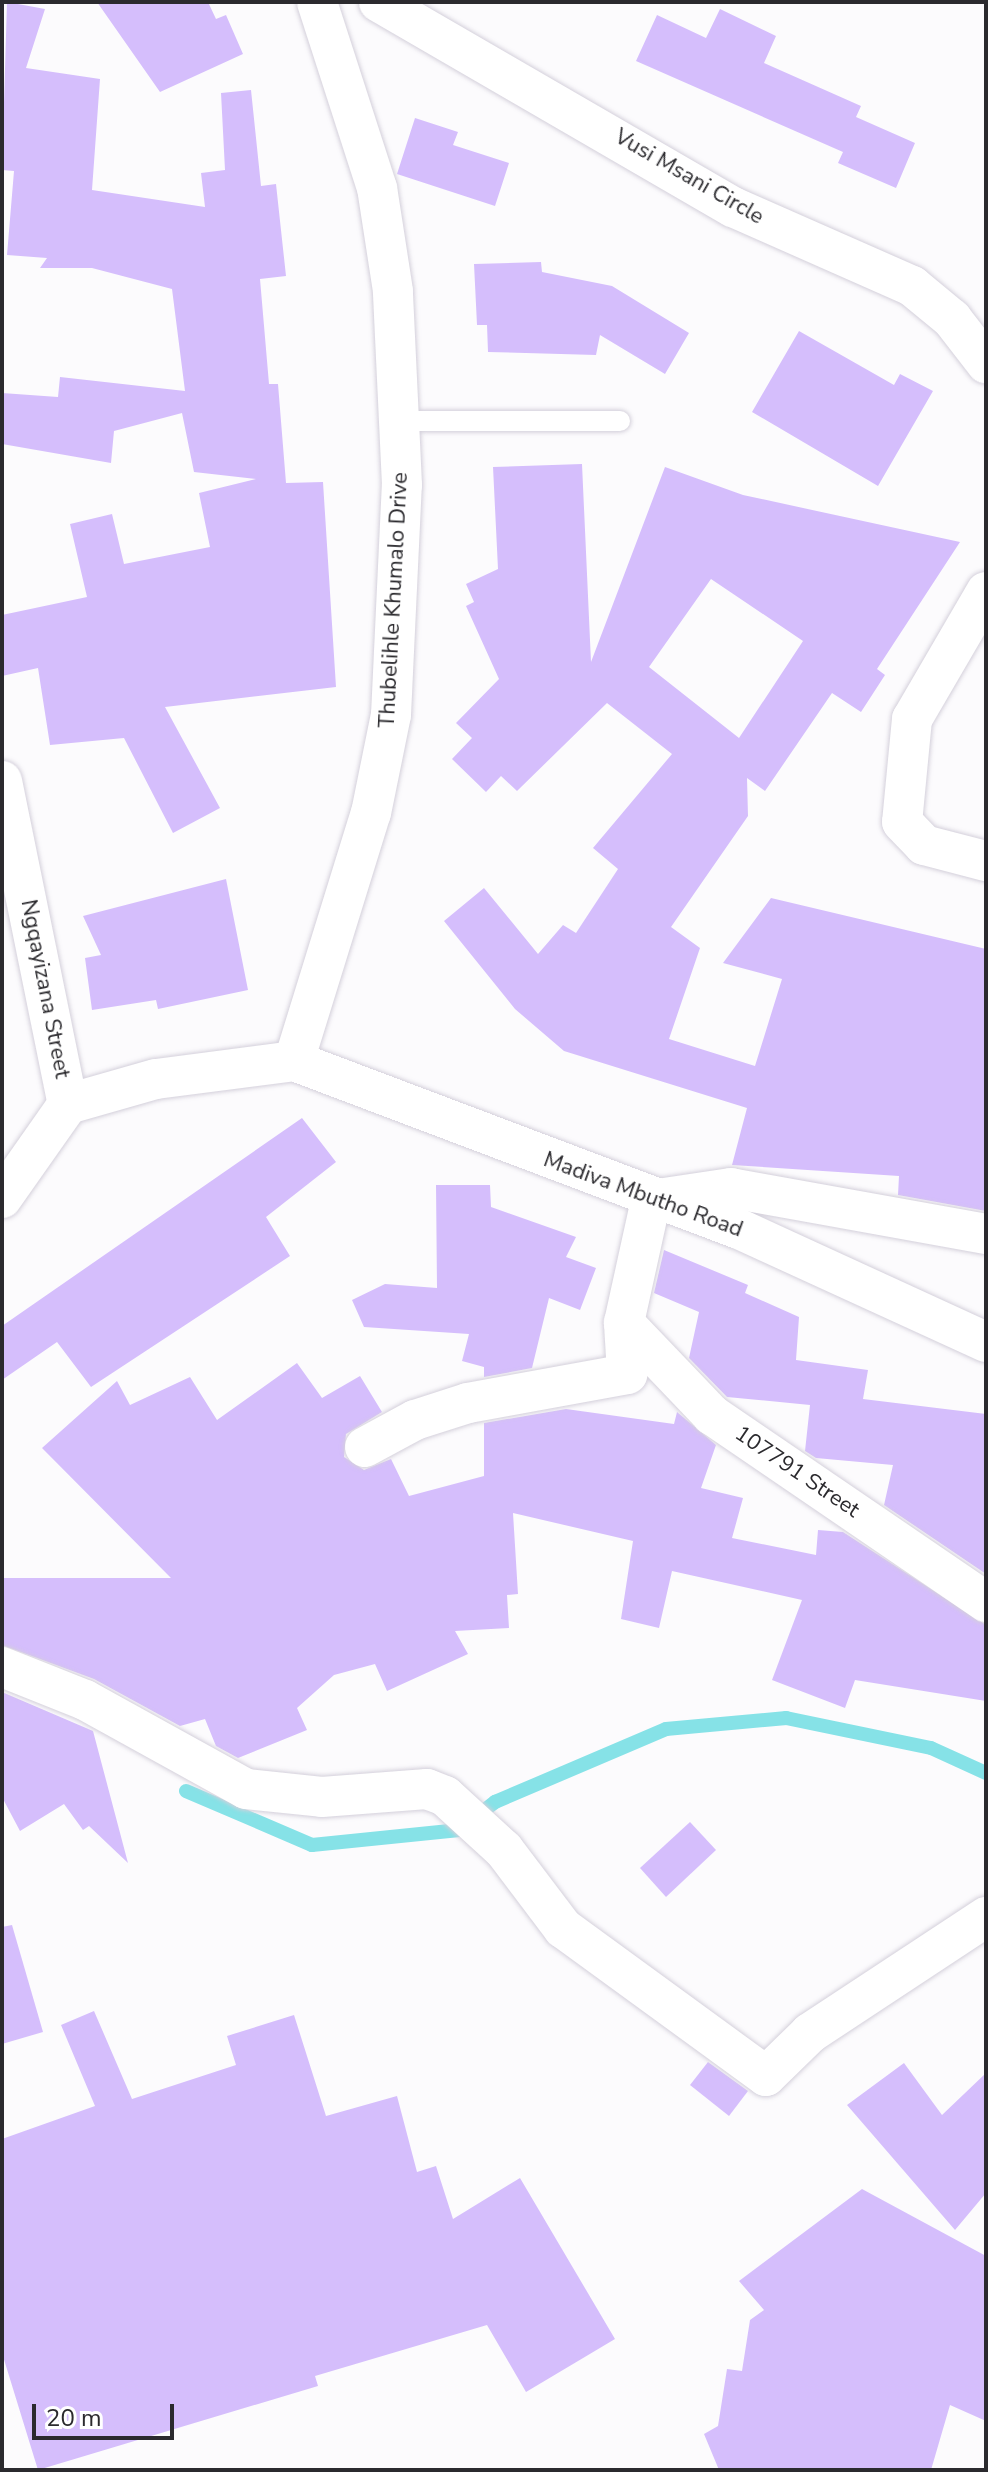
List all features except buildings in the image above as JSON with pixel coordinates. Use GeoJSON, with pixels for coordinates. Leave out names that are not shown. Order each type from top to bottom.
{"type":"FeatureCollection","features":[{"type":"Feature","properties":{"kind":"street","name":"Thubelihle Khumalo Drive"},"geometry":{"type":"LineString","coordinates":[[294,1061],[371,813],[391,715],[399,421],[393,291],[377,188],[317,2]]}},
{"type":"Feature","properties":{"kind":"street","name":"Vusi Msani Circle"},"geometry":{"type":"LineString","coordinates":[[379,2],[733,207],[912,286],[952,319],[986,363]]}},
{"type":"Feature","properties":{"kind":"street"},"geometry":{"type":"LineString","coordinates":[[986,592],[912,719],[902,822],[924,845],[986,861]]}},
{"type":"Feature","properties":{"kind":"street","name":"Ngqayizana Street"},"geometry":{"type":"LineString","coordinates":[[2,781],[68,1104]]}},
{"type":"Feature","properties":{"kind":"street"},"geometry":{"type":"LineString","coordinates":[[2,1198],[68,1104],[156,1079],[294,1061]]}},
{"type":"Feature","properties":{"kind":"street","name":"Madiva Mbutho Road"},"geometry":{"type":"LineString","coordinates":[[294,1061],[651,1200],[737,1228],[986,1342]]}},
{"type":"Feature","properties":{"kind":"street"},"geometry":{"type":"LineString","coordinates":[[365,1447],[468,1403],[627,1374],[624,1323],[651,1200],[731,1188],[986,1234]]}},
{"type":"Feature","properties":{"kind":"street","name":"107791 Street"},"geometry":{"type":"LineString","coordinates":[[624,1323],[712,1415],[986,1602]]}},
{"type":"Feature","properties":{"kind":"street"},"geometry":{"type":"LineString","coordinates":[[2,1667],[85,1700],[246,1789],[322,1797],[427,1789],[445,1796],[504,1850],[563,1928],[766,2076],[810,2033],[986,1917]]}},
{"type":"Feature","properties":{"kind":"lane"},"geometry":{"type":"LineString","coordinates":[[399,421],[620,421]]}},
{"type":"Feature","properties":{"kind":"waterway"},"geometry":{"type":"LineString","coordinates":[[186,1791],[312,1845],[459,1830],[495,1802],[666,1729],[786,1718],[931,1748],[986,1773]]}}]}
